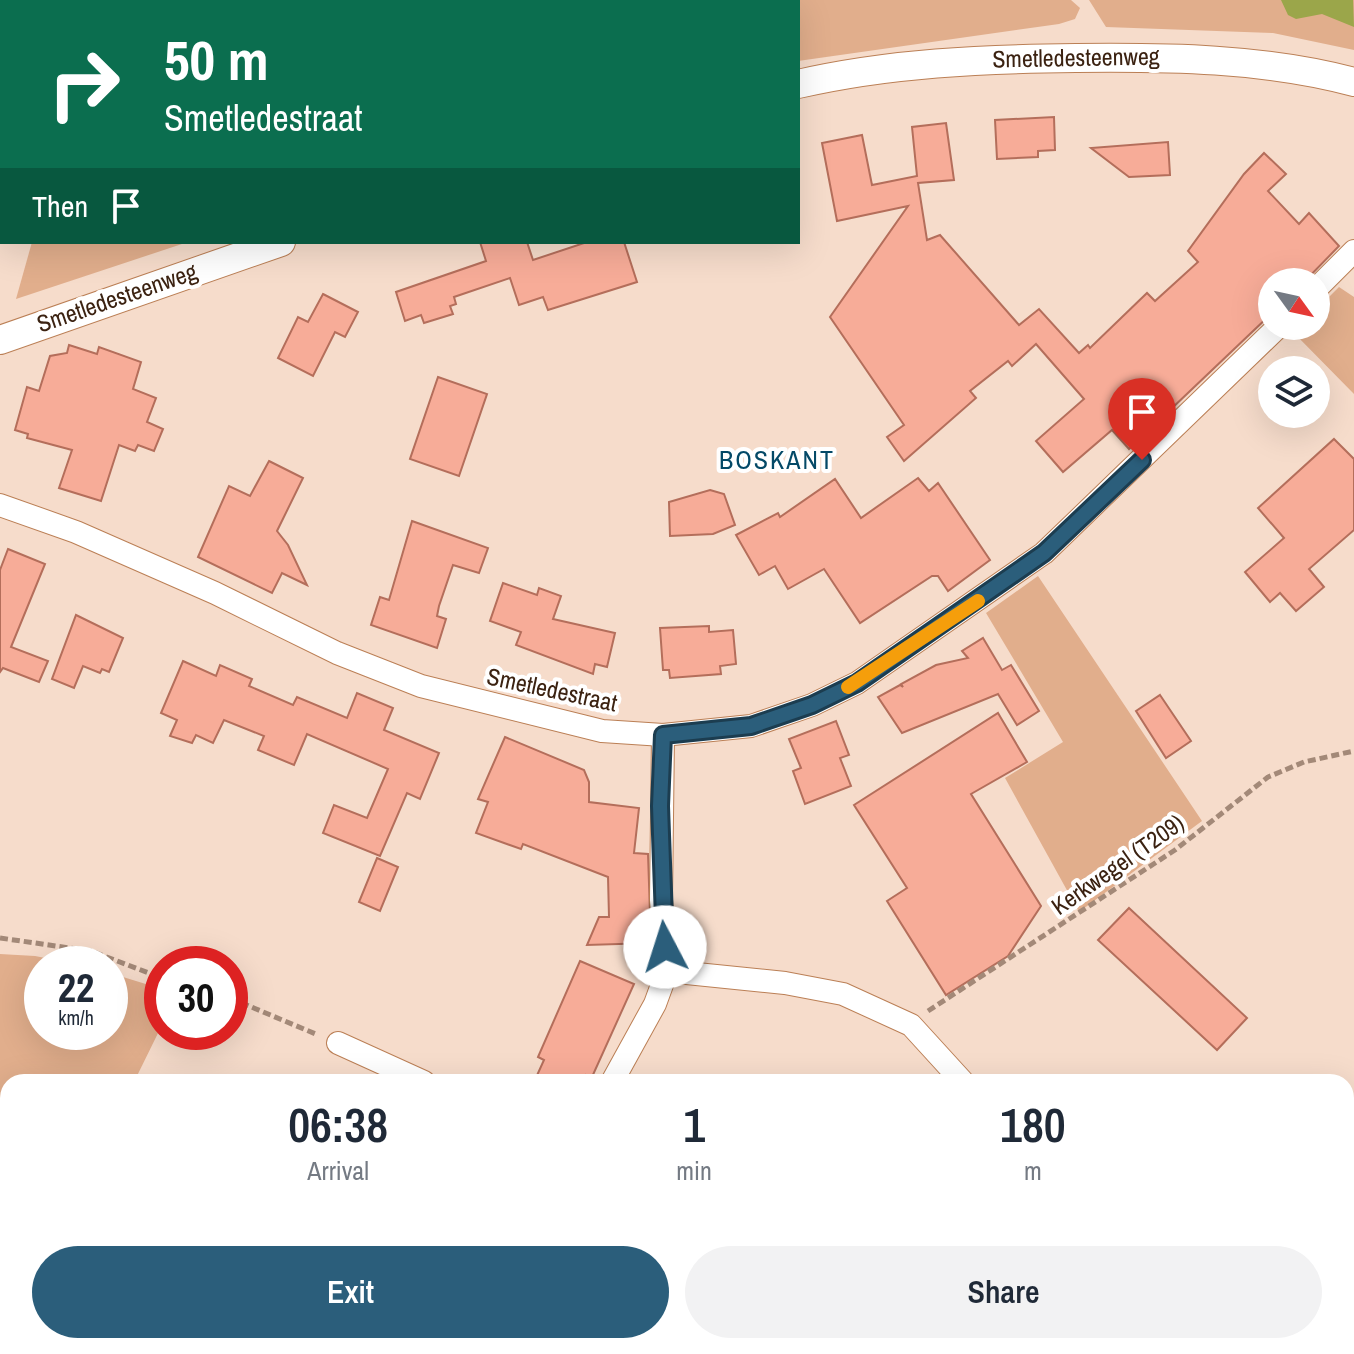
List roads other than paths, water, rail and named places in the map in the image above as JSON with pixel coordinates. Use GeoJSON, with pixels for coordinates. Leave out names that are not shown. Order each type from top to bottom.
{"type":"FeatureCollection","features":[{"type":"Feature","properties":{"kind":"street","name":"Smetledesteenweg"},"geometry":{"type":"LineString","coordinates":[[800,84],[865,69],[986,59],[1190,56],[1354,82]]}},
{"type":"Feature","properties":{"kind":"street","name":"Smetledesteenweg"},"geometry":{"type":"LineString","coordinates":[[0,340],[275,244]]}},
{"type":"Feature","properties":{"kind":"street"},"geometry":{"type":"LineString","coordinates":[[1330,275],[1354,251]]}},
{"type":"Feature","properties":{"kind":"street","name":"Smetledestraat"},"geometry":{"type":"LineString","coordinates":[[0,505],[76,532],[215,593],[337,653],[421,686],[602,731],[663,735],[763,722],[812,705],[900,656],[1044,553],[1265,340]]}},
{"type":"Feature","properties":{"kind":"street"},"geometry":{"type":"LineString","coordinates":[[616,1074],[655,1004],[667,971],[661,900],[663,735]]}},
{"type":"Feature","properties":{"kind":"street"},"geometry":{"type":"LineString","coordinates":[[667,971],[785,983],[843,994],[906,1023],[955,1074]]}},
{"type":"Feature","properties":{"kind":"street"},"geometry":{"type":"LineString","coordinates":[[338,1043],[406,1074]]}},
{"type":"Feature","properties":{"kind":"district","name":"BOSKANT"},"geometry":{"type":"Point","coordinates":[777,460]}}]}
